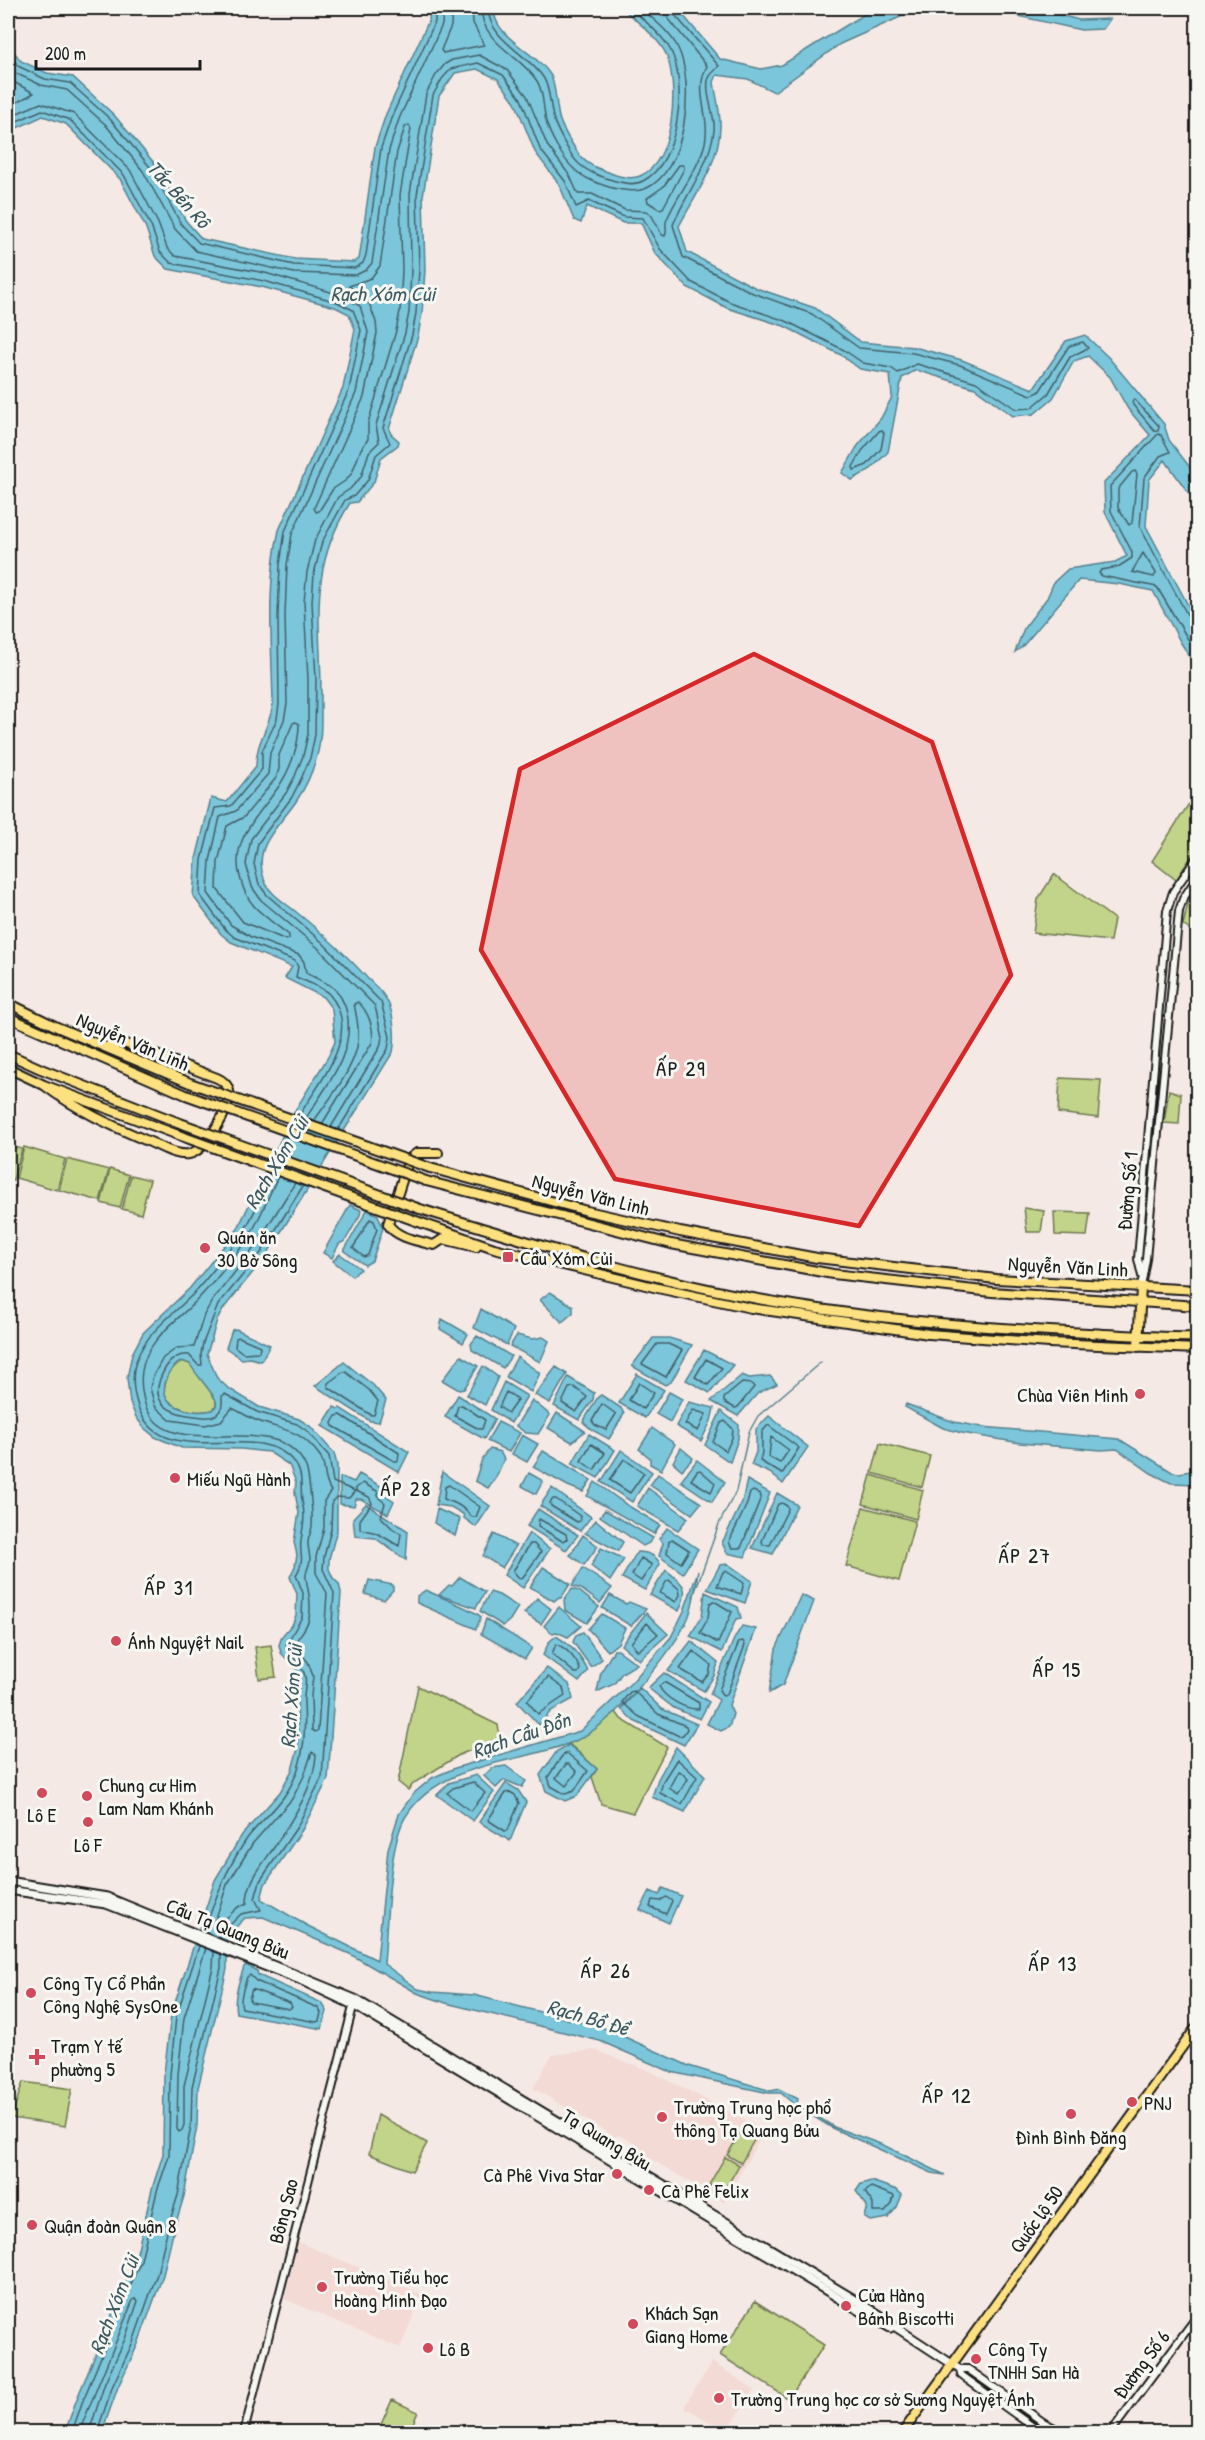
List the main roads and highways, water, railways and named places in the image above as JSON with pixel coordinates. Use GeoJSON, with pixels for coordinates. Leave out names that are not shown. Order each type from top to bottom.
{"type":"FeatureCollection","features":[{"type":"Feature","properties":{"kind":"main road","name":"Nguyễn Văn Linh"},"geometry":{"type":"LineString","coordinates":[[8,1003],[190,1083],[430,1168],[597,1214],[817,1258],[996,1279],[1197,1290]]}},
{"type":"Feature","properties":{"kind":"main road","name":"Nguyễn Văn Linh"},"geometry":{"type":"LineString","coordinates":[[8,1017],[186,1095],[426,1181],[671,1244],[833,1274],[992,1292],[1139,1304],[1197,1306]]}},
{"type":"Feature","properties":{"kind":"main road"},"geometry":{"type":"LineString","coordinates":[[44,1085],[60,1097],[112,1126],[178,1153],[193,1154],[199,1150],[217,1126],[227,1105],[230,1094],[226,1085],[217,1078],[133,1046],[122,1043],[105,1047]]}},
{"type":"Feature","properties":{"kind":"main road"},"geometry":{"type":"LineString","coordinates":[[8,1054],[177,1122],[420,1209],[539,1246],[666,1279],[759,1299],[924,1322],[1197,1337]]}},
{"type":"Feature","properties":{"kind":"main road"},"geometry":{"type":"LineString","coordinates":[[8,1068],[44,1085],[173,1133],[494,1248],[662,1289],[751,1308],[918,1333],[1197,1349]]}},
{"type":"Feature","properties":{"kind":"main road"},"geometry":{"type":"LineString","coordinates":[[438,1153],[417,1153],[409,1159],[388,1220],[390,1228],[397,1234],[434,1245],[443,1239],[489,1251],[494,1248]]}},
{"type":"Feature","properties":{"kind":"main road"},"geometry":{"type":"LineString","coordinates":[[1138,1347],[1141,1287]]}},
{"type":"Feature","properties":{"kind":"main road"},"geometry":{"type":"LineString","coordinates":[[8,1881],[107,1897],[140,1913]]}},
{"type":"Feature","properties":{"kind":"main road"},"geometry":{"type":"LineString","coordinates":[[8,1891],[86,1900],[140,1913]]}},
{"type":"Feature","properties":{"kind":"main road","name":"Cầu Tạ Quang Bửu"},"geometry":{"type":"LineString","coordinates":[[140,1913],[301,1978]]}},
{"type":"Feature","properties":{"kind":"main road","name":"Tạ Quang Bửu"},"geometry":{"type":"LineString","coordinates":[[301,1978],[354,2002],[864,2305],[952,2364]]}},
{"type":"Feature","properties":{"kind":"main road","name":"Quốc lộ 50"},"geometry":{"type":"LineString","coordinates":[[903,2433],[1197,2025]]}},
{"type":"Feature","properties":{"kind":"water","name":"Rạch Xóm Củi"},"geometry":{"type":"Polygon","coordinates":[[[8,8],[14,8],[10,36],[14,52],[21,61],[47,73],[73,77],[114,115],[155,164],[186,221],[202,239],[295,259],[354,262],[359,259],[375,147],[386,114],[429,20],[430,8],[494,8],[501,28],[536,59],[551,76],[560,121],[581,157],[600,169],[632,178],[652,168],[661,155],[671,121],[672,84],[670,67],[662,47],[622,8],[677,8],[720,59],[761,69],[782,65],[868,12],[885,8],[930,8],[907,14],[840,44],[774,92],[748,79],[717,75],[714,82],[720,117],[719,141],[705,179],[679,226],[687,252],[756,288],[815,308],[861,342],[914,347],[962,360],[1033,389],[1066,341],[1085,335],[1109,358],[1164,424],[1169,440],[1198,478],[1197,505],[1165,460],[1149,480],[1146,526],[1197,622],[1197,668],[1153,591],[1119,584],[1079,580],[1022,647],[1015,652],[1024,628],[1047,598],[1054,582],[1068,569],[1115,562],[1127,556],[1105,512],[1104,483],[1150,435],[1128,409],[1110,377],[1088,356],[1074,361],[1053,398],[1034,414],[1013,416],[975,388],[916,370],[902,378],[888,452],[871,469],[852,480],[842,473],[857,447],[881,418],[892,397],[890,374],[860,369],[841,355],[784,326],[727,308],[687,287],[655,253],[641,223],[623,223],[587,206],[581,223],[574,220],[559,184],[535,152],[515,102],[498,79],[477,69],[455,73],[439,96],[423,196],[425,270],[422,313],[418,336],[389,429],[399,441],[398,445],[381,458],[374,482],[357,502],[350,503],[336,528],[327,552],[319,599],[321,723],[318,752],[303,790],[265,846],[261,867],[266,884],[273,893],[333,944],[384,996],[393,1017],[393,1052],[266,1256],[224,1308],[217,1320],[207,1354],[217,1378],[228,1388],[259,1407],[299,1419],[310,1426],[334,1453],[337,1465],[337,1530],[329,1559],[329,1569],[339,1584],[341,1593],[328,1779],[302,1830],[265,1884],[261,1899],[306,1925],[377,1960],[388,1849],[399,1814],[413,1794],[432,1778],[455,1768],[580,1731],[632,1682],[671,1637],[684,1611],[698,1571],[691,1611],[670,1649],[639,1687],[605,1721],[573,1742],[482,1767],[439,1784],[421,1798],[406,1816],[395,1846],[392,1866],[384,1964],[418,1989],[474,1995],[607,2029],[689,2066],[771,2091],[779,2089],[798,2099],[797,2104],[834,2127],[883,2145],[945,2175],[932,2173],[834,2129],[796,2106],[781,2093],[769,2093],[671,2072],[600,2041],[446,2003],[417,1993],[350,1954],[263,1917],[245,1918],[227,1936],[227,1969],[198,2088],[197,2126],[184,2196],[163,2275],[102,2432],[65,2432],[136,2257],[163,2154],[164,2074],[171,2015],[215,1880],[242,1835],[280,1792],[292,1770],[298,1748],[297,1696],[300,1679],[297,1670],[281,1653],[279,1645],[282,1636],[293,1623],[296,1615],[297,1594],[290,1577],[297,1555],[294,1542],[299,1513],[295,1493],[296,1482],[289,1465],[269,1452],[182,1448],[155,1437],[136,1417],[130,1403],[127,1378],[132,1354],[143,1333],[190,1288],[237,1230],[294,1112],[335,1042],[332,1009],[323,997],[285,978],[292,967],[231,942],[221,934],[193,896],[196,859],[211,798],[227,802],[256,766],[258,749],[269,721],[273,704],[272,573],[279,530],[343,388],[355,329],[349,314],[335,307],[262,287],[168,269],[155,256],[146,228],[120,179],[66,124],[43,116],[8,132],[8,8]],[[182,1361],[171,1370],[164,1388],[166,1396],[177,1407],[186,1410],[213,1410],[216,1405],[215,1398],[190,1364],[182,1361]]]}},
{"type":"Feature","properties":{"kind":"water"},"geometry":{"type":"Polygon","coordinates":[[[964,8],[1033,8],[1079,20],[1110,19],[1103,29],[1081,30],[1000,12],[964,8]]]}},
{"type":"Feature","properties":{"kind":"water"},"geometry":{"type":"Polygon","coordinates":[[[350,1205],[361,1210],[360,1215],[332,1258],[323,1253],[350,1205]]]}},
{"type":"Feature","properties":{"kind":"water"},"geometry":{"type":"Polygon","coordinates":[[[367,1210],[378,1215],[383,1228],[372,1261],[365,1265],[344,1251],[367,1210]]]}},
{"type":"Feature","properties":{"kind":"water"},"geometry":{"type":"Polygon","coordinates":[[[340,1254],[361,1269],[352,1276],[333,1261],[340,1254]]]}},
{"type":"Feature","properties":{"kind":"water"},"geometry":{"type":"Polygon","coordinates":[[[550,1292],[573,1306],[573,1313],[562,1322],[540,1300],[550,1292]]]}},
{"type":"Feature","properties":{"kind":"water"},"geometry":{"type":"Polygon","coordinates":[[[481,1309],[514,1329],[507,1345],[474,1328],[481,1309]]]}},
{"type":"Feature","properties":{"kind":"water"},"geometry":{"type":"Polygon","coordinates":[[[442,1319],[468,1334],[463,1343],[440,1329],[442,1319]]]}},
{"type":"Feature","properties":{"kind":"water"},"geometry":{"type":"Polygon","coordinates":[[[236,1329],[270,1345],[261,1361],[250,1358],[242,1359],[226,1348],[232,1330],[236,1329]]]}},
{"type":"Feature","properties":{"kind":"water"},"geometry":{"type":"Polygon","coordinates":[[[517,1335],[532,1339],[543,1337],[549,1341],[540,1362],[510,1346],[517,1335]]]}},
{"type":"Feature","properties":{"kind":"water"},"geometry":{"type":"Polygon","coordinates":[[[477,1336],[511,1356],[503,1368],[472,1350],[471,1344],[477,1336]]]}},
{"type":"Feature","properties":{"kind":"water"},"geometry":{"type":"Polygon","coordinates":[[[653,1338],[669,1338],[692,1345],[671,1382],[665,1385],[632,1366],[653,1338]]]}},
{"type":"Feature","properties":{"kind":"water"},"geometry":{"type":"Polygon","coordinates":[[[704,1350],[733,1365],[710,1393],[686,1380],[704,1350]]]}},
{"type":"Feature","properties":{"kind":"water"},"geometry":{"type":"Polygon","coordinates":[[[461,1356],[478,1366],[464,1389],[459,1390],[442,1380],[461,1356]]]}},
{"type":"Feature","properties":{"kind":"water"},"geometry":{"type":"Polygon","coordinates":[[[517,1357],[540,1373],[531,1392],[506,1377],[517,1357]]]}},
{"type":"Feature","properties":{"kind":"water"},"geometry":{"type":"Polygon","coordinates":[[[344,1362],[373,1385],[386,1400],[379,1422],[370,1421],[315,1386],[344,1362]]]}},
{"type":"Feature","properties":{"kind":"water"},"geometry":{"type":"Polygon","coordinates":[[[483,1366],[498,1377],[485,1405],[467,1395],[483,1366]]]}},
{"type":"Feature","properties":{"kind":"water"},"geometry":{"type":"Polygon","coordinates":[[[556,1367],[567,1374],[550,1403],[535,1395],[556,1367]]]}},
{"type":"Feature","properties":{"kind":"water"},"geometry":{"type":"Polygon","coordinates":[[[637,1374],[664,1390],[645,1418],[619,1403],[637,1374]]]}},
{"type":"Feature","properties":{"kind":"water"},"geometry":{"type":"Polygon","coordinates":[[[742,1375],[749,1378],[770,1376],[777,1384],[758,1393],[738,1416],[711,1401],[742,1375]]]}},
{"type":"Feature","properties":{"kind":"water"},"geometry":{"type":"Polygon","coordinates":[[[568,1377],[594,1393],[593,1400],[579,1420],[554,1406],[568,1377]]]}},
{"type":"Feature","properties":{"kind":"water"},"geometry":{"type":"Polygon","coordinates":[[[504,1382],[527,1396],[511,1423],[491,1410],[504,1382]]]}},
{"type":"Feature","properties":{"kind":"water"},"geometry":{"type":"Polygon","coordinates":[[[669,1392],[682,1399],[670,1422],[656,1414],[669,1392]]]}},
{"type":"Feature","properties":{"kind":"water"},"geometry":{"type":"Polygon","coordinates":[[[458,1395],[495,1419],[484,1439],[445,1417],[458,1395]]]}},
{"type":"Feature","properties":{"kind":"water"},"geometry":{"type":"Polygon","coordinates":[[[601,1395],[621,1408],[624,1414],[609,1439],[583,1422],[601,1395]]]}},
{"type":"Feature","properties":{"kind":"water"},"geometry":{"type":"Polygon","coordinates":[[[532,1400],[550,1415],[538,1434],[526,1433],[516,1426],[532,1400]]]}},
{"type":"Feature","properties":{"kind":"water"},"geometry":{"type":"Polygon","coordinates":[[[689,1402],[714,1408],[711,1421],[701,1441],[676,1426],[689,1402]]]}},
{"type":"Feature","properties":{"kind":"water"},"geometry":{"type":"Polygon","coordinates":[[[906,1404],[954,1422],[982,1427],[1119,1439],[1172,1472],[1197,1470],[1197,1484],[1171,1483],[1151,1473],[1117,1449],[1101,1450],[1020,1443],[943,1428],[905,1407],[906,1404]]]}},
{"type":"Feature","properties":{"kind":"water"},"geometry":{"type":"Polygon","coordinates":[[[334,1407],[340,1408],[409,1452],[399,1472],[322,1426],[334,1407]]]}},
{"type":"Feature","properties":{"kind":"water"},"geometry":{"type":"Polygon","coordinates":[[[721,1411],[739,1425],[738,1439],[730,1462],[705,1445],[721,1411]]]}},
{"type":"Feature","properties":{"kind":"water"},"geometry":{"type":"Polygon","coordinates":[[[557,1413],[585,1431],[572,1442],[548,1428],[557,1413]]]}},
{"type":"Feature","properties":{"kind":"water"},"geometry":{"type":"Polygon","coordinates":[[[769,1416],[808,1447],[783,1484],[770,1473],[751,1465],[756,1452],[756,1429],[769,1416]]]}},
{"type":"Feature","properties":{"kind":"water"},"geometry":{"type":"Polygon","coordinates":[[[498,1422],[520,1433],[509,1452],[487,1441],[498,1422]]]}},
{"type":"Feature","properties":{"kind":"water"},"geometry":{"type":"Polygon","coordinates":[[[652,1428],[675,1444],[661,1470],[650,1464],[650,1458],[639,1449],[652,1428]]]}},
{"type":"Feature","properties":{"kind":"water"},"geometry":{"type":"Polygon","coordinates":[[[589,1434],[615,1450],[598,1478],[572,1464],[589,1434]]]}},
{"type":"Feature","properties":{"kind":"water"},"geometry":{"type":"Polygon","coordinates":[[[522,1435],[538,1444],[527,1462],[512,1454],[522,1435]]]}},
{"type":"Feature","properties":{"kind":"water"},"geometry":{"type":"Polygon","coordinates":[[[681,1448],[693,1458],[682,1470],[673,1462],[681,1448]]]}},
{"type":"Feature","properties":{"kind":"water"},"geometry":{"type":"Polygon","coordinates":[[[490,1449],[500,1452],[504,1459],[488,1488],[475,1481],[482,1459],[490,1449]]]}},
{"type":"Feature","properties":{"kind":"water"},"geometry":{"type":"Polygon","coordinates":[[[621,1450],[652,1472],[632,1502],[601,1482],[621,1450]]]}},
{"type":"Feature","properties":{"kind":"water"},"geometry":{"type":"Polygon","coordinates":[[[543,1451],[591,1480],[583,1492],[533,1467],[543,1451]]]}},
{"type":"Feature","properties":{"kind":"water"},"geometry":{"type":"Polygon","coordinates":[[[697,1460],[725,1482],[712,1502],[681,1481],[697,1460]]]}},
{"type":"Feature","properties":{"kind":"water"},"geometry":{"type":"Polygon","coordinates":[[[442,1472],[490,1506],[476,1527],[464,1518],[463,1514],[451,1507],[436,1505],[442,1472]]]}},
{"type":"Feature","properties":{"kind":"water"},"geometry":{"type":"Polygon","coordinates":[[[529,1473],[543,1481],[536,1494],[522,1486],[529,1473]]]}},
{"type":"Feature","properties":{"kind":"water"},"geometry":{"type":"Polygon","coordinates":[[[359,1474],[384,1488],[384,1494],[394,1501],[388,1514],[361,1499],[356,1499],[354,1506],[340,1504],[340,1478],[354,1482],[359,1474]]]}},
{"type":"Feature","properties":{"kind":"water"},"geometry":{"type":"Polygon","coordinates":[[[658,1474],[701,1503],[692,1514],[650,1485],[658,1474]]]}},
{"type":"Feature","properties":{"kind":"water"},"geometry":{"type":"Polygon","coordinates":[[[747,1480],[770,1493],[745,1557],[727,1553],[722,1543],[742,1502],[747,1480]]]}},
{"type":"Feature","properties":{"kind":"water"},"geometry":{"type":"Polygon","coordinates":[[[595,1482],[660,1525],[654,1534],[587,1496],[595,1482]]]}},
{"type":"Feature","properties":{"kind":"water"},"geometry":{"type":"Polygon","coordinates":[[[552,1488],[591,1517],[580,1531],[540,1506],[552,1488]]]}},
{"type":"Feature","properties":{"kind":"water"},"geometry":{"type":"Polygon","coordinates":[[[648,1488],[688,1518],[678,1530],[637,1506],[648,1488]]]}},
{"type":"Feature","properties":{"kind":"water"},"geometry":{"type":"Polygon","coordinates":[[[777,1493],[797,1505],[773,1554],[752,1548],[777,1493]]]}},
{"type":"Feature","properties":{"kind":"water"},"geometry":{"type":"Polygon","coordinates":[[[366,1504],[408,1531],[406,1560],[375,1538],[355,1536],[353,1518],[366,1504]]]}},
{"type":"Feature","properties":{"kind":"water"},"geometry":{"type":"Polygon","coordinates":[[[437,1509],[460,1519],[455,1536],[434,1523],[437,1509]]]}},
{"type":"Feature","properties":{"kind":"water"},"geometry":{"type":"Polygon","coordinates":[[[538,1509],[578,1535],[566,1550],[527,1526],[538,1509]]]}},
{"type":"Feature","properties":{"kind":"water"},"geometry":{"type":"Polygon","coordinates":[[[605,1510],[653,1538],[643,1546],[600,1516],[605,1510]]]}},
{"type":"Feature","properties":{"kind":"water"},"geometry":{"type":"Polygon","coordinates":[[[596,1520],[623,1542],[618,1551],[585,1533],[596,1520]]]}},
{"type":"Feature","properties":{"kind":"water"},"geometry":{"type":"Polygon","coordinates":[[[667,1528],[698,1549],[683,1573],[659,1556],[663,1543],[659,1539],[667,1528]]]}},
{"type":"Feature","properties":{"kind":"water"},"geometry":{"type":"Polygon","coordinates":[[[529,1533],[550,1549],[523,1588],[504,1575],[529,1533]]]}},
{"type":"Feature","properties":{"kind":"water"},"geometry":{"type":"Polygon","coordinates":[[[494,1534],[516,1546],[502,1568],[483,1556],[494,1534]]]}},
{"type":"Feature","properties":{"kind":"water"},"geometry":{"type":"Polygon","coordinates":[[[583,1535],[598,1546],[584,1565],[570,1555],[583,1535]]]}},
{"type":"Feature","properties":{"kind":"water"},"geometry":{"type":"Polygon","coordinates":[[[601,1548],[624,1559],[610,1581],[591,1566],[601,1548]]]}},
{"type":"Feature","properties":{"kind":"water"},"geometry":{"type":"Polygon","coordinates":[[[637,1552],[656,1558],[660,1564],[645,1590],[622,1578],[637,1552]]]}},
{"type":"Feature","properties":{"kind":"water"},"geometry":{"type":"Polygon","coordinates":[[[728,1564],[752,1581],[745,1603],[707,1589],[720,1565],[728,1564]]]}},
{"type":"Feature","properties":{"kind":"water"},"geometry":{"type":"Polygon","coordinates":[[[543,1567],[570,1584],[561,1598],[554,1601],[530,1587],[543,1567]]]}},
{"type":"Feature","properties":{"kind":"water"},"geometry":{"type":"Polygon","coordinates":[[[583,1568],[612,1588],[600,1603],[581,1589],[572,1586],[583,1568]]]}},
{"type":"Feature","properties":{"kind":"water"},"geometry":{"type":"Polygon","coordinates":[[[666,1570],[683,1587],[684,1597],[679,1611],[650,1595],[666,1570]]]}},
{"type":"Feature","properties":{"kind":"water"},"geometry":{"type":"Polygon","coordinates":[[[460,1577],[485,1592],[476,1608],[439,1595],[460,1577]]]}},
{"type":"Feature","properties":{"kind":"water"},"geometry":{"type":"Polygon","coordinates":[[[369,1580],[393,1585],[393,1590],[384,1600],[365,1594],[369,1580]]]}},
{"type":"Feature","properties":{"kind":"water"},"geometry":{"type":"Polygon","coordinates":[[[572,1589],[579,1591],[599,1607],[587,1623],[565,1610],[564,1600],[572,1589]]]}},
{"type":"Feature","properties":{"kind":"water"},"geometry":{"type":"Polygon","coordinates":[[[426,1590],[481,1617],[476,1629],[417,1603],[417,1596],[426,1590]]]}},
{"type":"Feature","properties":{"kind":"water"},"geometry":{"type":"Polygon","coordinates":[[[490,1592],[518,1607],[503,1626],[480,1611],[490,1592]]]}},
{"type":"Feature","properties":{"kind":"water"},"geometry":{"type":"Polygon","coordinates":[[[705,1592],[738,1607],[741,1618],[736,1619],[722,1652],[690,1636],[702,1616],[705,1592]]]}},
{"type":"Feature","properties":{"kind":"water"},"geometry":{"type":"Polygon","coordinates":[[[610,1595],[626,1604],[629,1602],[646,1609],[631,1626],[602,1608],[610,1595]]]}},
{"type":"Feature","properties":{"kind":"water"},"geometry":{"type":"Polygon","coordinates":[[[801,1595],[814,1601],[783,1685],[769,1693],[776,1649],[801,1595]]]}},
{"type":"Feature","properties":{"kind":"water"},"geometry":{"type":"Polygon","coordinates":[[[537,1598],[551,1609],[541,1624],[524,1613],[537,1598]]]}},
{"type":"Feature","properties":{"kind":"water"},"geometry":{"type":"Polygon","coordinates":[[[559,1607],[581,1626],[568,1637],[557,1632],[552,1633],[544,1626],[559,1607]]]}},
{"type":"Feature","properties":{"kind":"water"},"geometry":{"type":"Polygon","coordinates":[[[646,1613],[668,1634],[639,1660],[621,1645],[646,1613]]]}},
{"type":"Feature","properties":{"kind":"water"},"geometry":{"type":"Polygon","coordinates":[[[602,1614],[625,1628],[618,1643],[608,1651],[588,1629],[602,1614]]]}},
{"type":"Feature","properties":{"kind":"water"},"geometry":{"type":"Polygon","coordinates":[[[486,1619],[532,1648],[525,1659],[481,1634],[486,1619]]]}},
{"type":"Feature","properties":{"kind":"water"},"geometry":{"type":"Polygon","coordinates":[[[742,1626],[756,1629],[729,1705],[733,1714],[729,1727],[721,1731],[707,1724],[719,1700],[710,1694],[742,1626]]]}},
{"type":"Feature","properties":{"kind":"water"},"geometry":{"type":"Polygon","coordinates":[[[583,1632],[602,1659],[591,1667],[573,1642],[576,1635],[583,1632]]]}},
{"type":"Feature","properties":{"kind":"water"},"geometry":{"type":"Polygon","coordinates":[[[556,1636],[575,1651],[588,1671],[579,1682],[543,1655],[549,1642],[556,1636]]]}},
{"type":"Feature","properties":{"kind":"water"},"geometry":{"type":"Polygon","coordinates":[[[691,1641],[718,1663],[714,1676],[704,1691],[668,1671],[691,1641]]]}},
{"type":"Feature","properties":{"kind":"water"},"geometry":{"type":"Polygon","coordinates":[[[614,1650],[618,1650],[637,1664],[622,1673],[614,1684],[597,1692],[601,1672],[614,1650]]]}},
{"type":"Feature","properties":{"kind":"water"},"geometry":{"type":"Polygon","coordinates":[[[547,1668],[569,1684],[573,1699],[551,1711],[539,1725],[517,1702],[547,1668]]]}},
{"type":"Feature","properties":{"kind":"water"},"geometry":{"type":"Polygon","coordinates":[[[664,1673],[709,1702],[700,1719],[674,1708],[648,1688],[664,1673]]]}},
{"type":"Feature","properties":{"kind":"water"},"geometry":{"type":"Polygon","coordinates":[[[640,1688],[662,1709],[697,1724],[684,1745],[634,1721],[621,1709],[640,1688]]]}},
{"type":"Feature","properties":{"kind":"water"},"geometry":{"type":"Polygon","coordinates":[[[569,1745],[597,1769],[577,1796],[565,1801],[546,1791],[540,1775],[557,1751],[569,1745]]]}},
{"type":"Feature","properties":{"kind":"water"},"geometry":{"type":"Polygon","coordinates":[[[676,1747],[705,1776],[685,1812],[652,1797],[658,1779],[676,1747]]]}},
{"type":"Feature","properties":{"kind":"water"},"geometry":{"type":"Polygon","coordinates":[[[506,1766],[526,1781],[522,1787],[504,1780],[496,1788],[484,1776],[492,1768],[506,1766]]]}},
{"type":"Feature","properties":{"kind":"water"},"geometry":{"type":"Polygon","coordinates":[[[476,1775],[494,1792],[473,1821],[437,1795],[449,1783],[476,1775]]]}},
{"type":"Feature","properties":{"kind":"water"},"geometry":{"type":"Polygon","coordinates":[[[506,1783],[518,1790],[526,1802],[510,1841],[479,1822],[506,1783]]]}},
{"type":"Feature","properties":{"kind":"water"},"geometry":{"type":"Polygon","coordinates":[[[663,1888],[681,1896],[669,1923],[640,1910],[650,1891],[659,1895],[663,1888]]]}},
{"type":"Feature","properties":{"kind":"water"},"geometry":{"type":"Polygon","coordinates":[[[246,1965],[257,1971],[258,1975],[322,2003],[327,2011],[322,2029],[236,2013],[237,1990],[246,1965]]]}},
{"type":"Feature","properties":{"kind":"water"},"geometry":{"type":"Polygon","coordinates":[[[871,2181],[897,2190],[902,2195],[897,2207],[888,2218],[870,2221],[864,2217],[867,2206],[856,2191],[861,2184],[871,2181]]]}},
{"type":"Feature","properties":{"kind":"waterway","name":"Rạch Cầu Đồn"},"geometry":{"type":"LineString","coordinates":[[693,1597],[719,1524],[736,1491],[749,1432],[758,1416],[821,1362]]}},
{"type":"Feature","properties":{"kind":"place","name":"Quán ăn 30 Bờ Sông"},"geometry":{"type":"Point","coordinates":[205,1248]}},
{"type":"Feature","properties":{"kind":"place","name":"Cầu Xóm Củi"},"geometry":{"type":"Point","coordinates":[508,1257]}},
{"type":"Feature","properties":{"kind":"place","name":"Chùa Viên Minh"},"geometry":{"type":"Point","coordinates":[1140,1394]}},
{"type":"Feature","properties":{"kind":"place","name":"Miếu Ngũ Hành"},"geometry":{"type":"Point","coordinates":[175,1478]}},
{"type":"Feature","properties":{"kind":"place","name":"Ánh Nguyệt Nail"},"geometry":{"type":"Point","coordinates":[116,1641]}},
{"type":"Feature","properties":{"kind":"place","name":"Lô E"},"geometry":{"type":"Point","coordinates":[42,1793]}},
{"type":"Feature","properties":{"kind":"place","name":"Chung cư Him Lam Nam Khánh"},"geometry":{"type":"Point","coordinates":[87,1796]}},
{"type":"Feature","properties":{"kind":"place","name":"Lô F"},"geometry":{"type":"Point","coordinates":[88,1822]}},
{"type":"Feature","properties":{"kind":"place","name":"Công Ty Cổ Phần Công Nghệ SysOne"},"geometry":{"type":"Point","coordinates":[31,1993]}},
{"type":"Feature","properties":{"kind":"place","name":"Trạm Y tế phường 5"},"geometry":{"type":"Point","coordinates":[37,2057]}},
{"type":"Feature","properties":{"kind":"place","name":"PNJ"},"geometry":{"type":"Point","coordinates":[1132,2102]}},
{"type":"Feature","properties":{"kind":"place","name":"Đình Bình Đăng"},"geometry":{"type":"Point","coordinates":[1071,2114]}},
{"type":"Feature","properties":{"kind":"place","name":"Trường Trung học phổ thông Tạ Quang Bửu"},"geometry":{"type":"Point","coordinates":[662,2117]}},
{"type":"Feature","properties":{"kind":"place","name":"Cà Phê Viva Star"},"geometry":{"type":"Point","coordinates":[617,2174]}},
{"type":"Feature","properties":{"kind":"place","name":"Cà Phê Felix"},"geometry":{"type":"Point","coordinates":[649,2190]}},
{"type":"Feature","properties":{"kind":"place","name":"Quận đoàn Quận 8"},"geometry":{"type":"Point","coordinates":[32,2225]}},
{"type":"Feature","properties":{"kind":"place","name":"Trường Tiểu học Hoàng Minh Đạo"},"geometry":{"type":"Point","coordinates":[322,2287]}},
{"type":"Feature","properties":{"kind":"place","name":"Cửa Hàng Bánh Biscotti"},"geometry":{"type":"Point","coordinates":[846,2306]}},
{"type":"Feature","properties":{"kind":"place","name":"Khách Sạn Giang Home"},"geometry":{"type":"Point","coordinates":[633,2324]}},
{"type":"Feature","properties":{"kind":"place","name":"Lô B"},"geometry":{"type":"Point","coordinates":[428,2348]}},
{"type":"Feature","properties":{"kind":"place","name":"Công Ty TNHH San Hà"},"geometry":{"type":"Point","coordinates":[976,2359]}},
{"type":"Feature","properties":{"kind":"place","name":"Trường Trung học cơ sở Sương Nguyệt Ánh"},"geometry":{"type":"Point","coordinates":[719,2398]}},
{"type":"Feature","properties":{"kind":"district","name":"ẤP 29"},"geometry":{"type":"Point","coordinates":[681,1068]}},
{"type":"Feature","properties":{"kind":"district","name":"ẤP 28"},"geometry":{"type":"Point","coordinates":[406,1488]}},
{"type":"Feature","properties":{"kind":"district","name":"ẤP 27"},"geometry":{"type":"Point","coordinates":[1025,1555]}},
{"type":"Feature","properties":{"kind":"district","name":"ẤP 31"},"geometry":{"type":"Point","coordinates":[169,1587]}},
{"type":"Feature","properties":{"kind":"district","name":"ẤP 15"},"geometry":{"type":"Point","coordinates":[1057,1669]}},
{"type":"Feature","properties":{"kind":"district","name":"ẤP 13"},"geometry":{"type":"Point","coordinates":[1053,1963]}},
{"type":"Feature","properties":{"kind":"district","name":"ẤP 26"},"geometry":{"type":"Point","coordinates":[606,1970]}},
{"type":"Feature","properties":{"kind":"district","name":"ẤP 12"},"geometry":{"type":"Point","coordinates":[947,2095]}},
{"type":"Feature","properties":{"kind":"water label","name":"Tắc Bến Rô"},"geometry":{"type":"Point","coordinates":[179,194]}},
{"type":"Feature","properties":{"kind":"water label","name":"Rạch Bồ Đề"},"geometry":{"type":"Point","coordinates":[588,2017]}}]}
